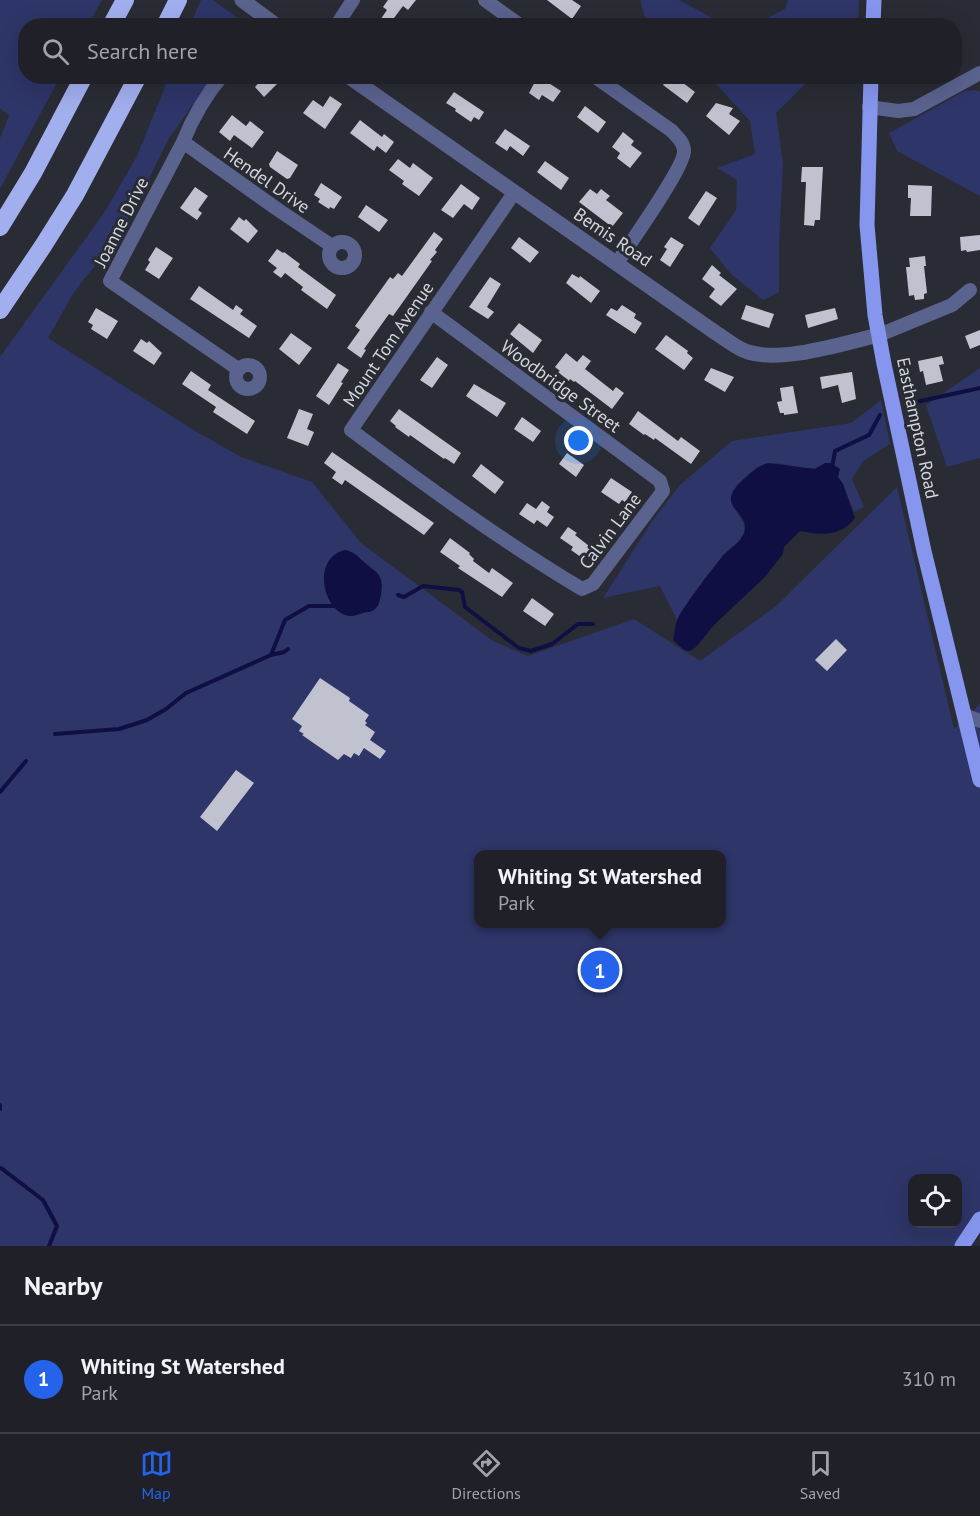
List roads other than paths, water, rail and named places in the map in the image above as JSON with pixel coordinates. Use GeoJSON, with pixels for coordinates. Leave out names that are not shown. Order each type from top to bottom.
{"type":"FeatureCollection","features":[{"type":"Feature","properties":{"kind":"highway"},"geometry":{"type":"LineString","coordinates":[[115,18],[124,0]]}},
{"type":"Feature","properties":{"kind":"highway"},"geometry":{"type":"LineString","coordinates":[[169,18],[178,0]]}},
{"type":"Feature","properties":{"kind":"highway"},"geometry":{"type":"LineString","coordinates":[[0,227],[33,173],[80,84]]}},
{"type":"Feature","properties":{"kind":"highway"},"geometry":{"type":"LineString","coordinates":[[0,310],[75,195],[134,84]]}},
{"type":"Feature","properties":{"kind":"main road"},"geometry":{"type":"LineString","coordinates":[[873,18],[874,0]]}},
{"type":"Feature","properties":{"kind":"main road","name":"Easthampton Road"},"geometry":{"type":"LineString","coordinates":[[870,84],[867,225],[879,335],[924,551],[980,780]]}},
{"type":"Feature","properties":{"kind":"main road"},"geometry":{"type":"LineString","coordinates":[[962,1246],[980,1219]]}},
{"type":"Feature","properties":{"kind":"street"},"geometry":{"type":"LineString","coordinates":[[242,0],[264,18]]}},
{"type":"Feature","properties":{"kind":"street"},"geometry":{"type":"LineString","coordinates":[[341,18],[353,0]]}},
{"type":"Feature","properties":{"kind":"street"},"geometry":{"type":"LineString","coordinates":[[485,0],[510,18]]}},
{"type":"Feature","properties":{"kind":"street"},"geometry":{"type":"LineString","coordinates":[[962,83],[980,73]]}},
{"type":"Feature","properties":{"kind":"street","name":"Joanne Drive"},"geometry":{"type":"LineString","coordinates":[[215,84],[192,118],[183,142],[110,280],[238,369]]}},
{"type":"Feature","properties":{"kind":"street","name":"Bemis Road"},"geometry":{"type":"LineString","coordinates":[[359,84],[716,333],[748,352],[777,355],[814,350],[879,335]]}},
{"type":"Feature","properties":{"kind":"street"},"geometry":{"type":"LineString","coordinates":[[605,84],[672,131],[681,142],[684,151],[676,172],[617,263]]}},
{"type":"Feature","properties":{"kind":"street"},"geometry":{"type":"LineString","coordinates":[[869,107],[898,111],[914,109],[960,84]]}},
{"type":"Feature","properties":{"kind":"street","name":"Hendel Drive"},"geometry":{"type":"LineString","coordinates":[[183,142],[277,210],[332,246]]}},
{"type":"Feature","properties":{"kind":"street","name":"Mount Tom Avenue"},"geometry":{"type":"LineString","coordinates":[[514,193],[351,430],[538,563],[582,589],[584,588]]}},
{"type":"Feature","properties":{"kind":"street"},"geometry":{"type":"LineString","coordinates":[[879,335],[952,305],[970,290]]}},
{"type":"Feature","properties":{"kind":"street","name":"Woodbridge Street"},"geometry":{"type":"LineString","coordinates":[[430,312],[660,481],[663,491],[661,493]]}},
{"type":"Feature","properties":{"kind":"street","name":"Calvin Lane"},"geometry":{"type":"LineString","coordinates":[[584,588],[593,584],[661,493]]}},
{"type":"Feature","properties":{"kind":"street"},"geometry":{"type":"LineString","coordinates":[[964,715],[980,721]]}},
{"type":"Feature","properties":{"kind":"waterway"},"geometry":{"type":"LineString","coordinates":[[907,404],[980,388]]}},
{"type":"Feature","properties":{"kind":"waterway"},"geometry":{"type":"LineString","coordinates":[[832,468],[835,451],[869,435],[880,415]]}},
{"type":"Feature","properties":{"kind":"waterway"},"geometry":{"type":"LineString","coordinates":[[398,595],[404,597],[423,586],[459,590],[462,592],[465,607],[519,648],[531,651],[552,644],[578,624],[593,624]]}},
{"type":"Feature","properties":{"kind":"waterway"},"geometry":{"type":"LineString","coordinates":[[55,734],[119,729],[147,720],[186,693],[271,655],[285,620],[309,606],[336,606]]}},
{"type":"Feature","properties":{"kind":"waterway"},"geometry":{"type":"LineString","coordinates":[[271,655],[288,649]]}},
{"type":"Feature","properties":{"kind":"waterway"},"geometry":{"type":"LineString","coordinates":[[0,792],[26,761]]}},
{"type":"Feature","properties":{"kind":"waterway"},"geometry":{"type":"LineString","coordinates":[[1,1168],[43,1200],[57,1226],[49,1246]]}},
{"type":"Feature","properties":{"kind":"place","name":"Whiting St Watershed"},"geometry":{"type":"Point","coordinates":[600,970]}}]}
